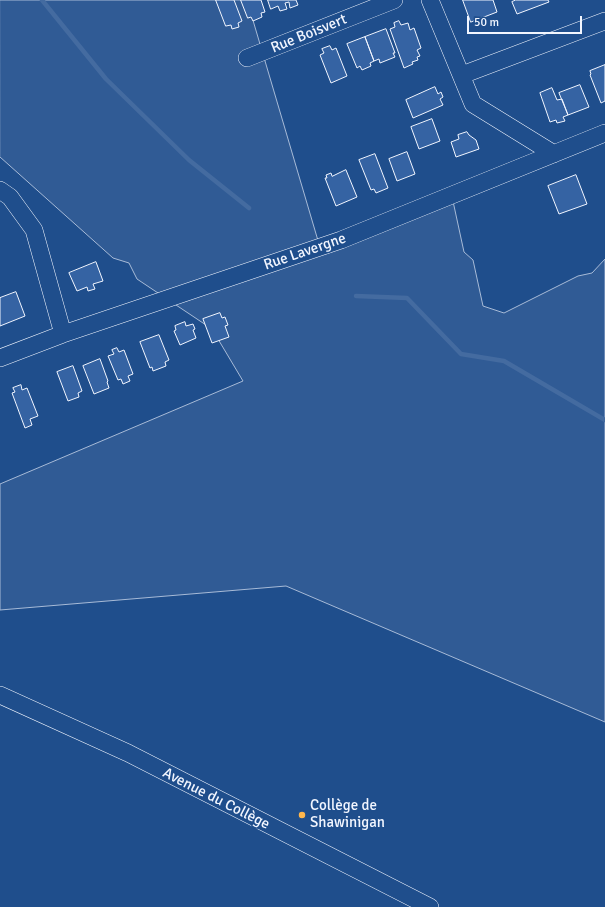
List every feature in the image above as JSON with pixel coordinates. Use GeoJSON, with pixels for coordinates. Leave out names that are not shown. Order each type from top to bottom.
{"type":"FeatureCollection","features":[{"type":"Feature","properties":{"kind":"street","name":"Rue Boisvert"},"geometry":{"type":"LineString","coordinates":[[247,58],[394,0]]}},
{"type":"Feature","properties":{"kind":"street"},"geometry":{"type":"LineString","coordinates":[[430,0],[473,104],[554,154]]}},
{"type":"Feature","properties":{"kind":"street"},"geometry":{"type":"LineString","coordinates":[[462,75],[605,21]]}},
{"type":"Feature","properties":{"kind":"street","name":"Rue Lavergne"},"geometry":{"type":"LineString","coordinates":[[0,358],[63,334],[340,240],[605,132]]}},
{"type":"Feature","properties":{"kind":"street"},"geometry":{"type":"LineString","coordinates":[[0,190],[10,197],[34,230],[63,334]]}},
{"type":"Feature","properties":{"kind":"street","name":"Avenue du Collège"},"geometry":{"type":"LineString","coordinates":[[0,695],[128,753],[430,907]]}},
{"type":"Feature","properties":{"kind":"shaded area"},"geometry":{"type":"Polygon","coordinates":[[[0,0],[247,0],[319,244],[451,192],[464,252],[473,260],[483,306],[504,313],[578,276],[592,273],[605,259],[605,722],[286,586],[0,610],[0,484],[243,381],[212,329],[137,279],[129,263],[113,258],[0,157],[0,0]]]}},
{"type":"Feature","properties":{"kind":"building"},"geometry":{"type":"Polygon","coordinates":[[[216,0],[234,0],[242,21],[238,23],[239,27],[232,29],[231,25],[226,26],[216,0]]]}},
{"type":"Feature","properties":{"kind":"building"},"geometry":{"type":"Polygon","coordinates":[[[241,0],[261,0],[265,12],[261,13],[262,17],[253,21],[251,17],[248,18],[241,0]]]}},
{"type":"Feature","properties":{"kind":"building"},"geometry":{"type":"Polygon","coordinates":[[[268,0],[296,0],[298,5],[290,8],[289,2],[285,3],[287,9],[280,11],[278,6],[271,9],[268,0]]]}},
{"type":"Feature","properties":{"kind":"building"},"geometry":{"type":"Polygon","coordinates":[[[463,0],[493,0],[497,12],[471,22],[463,0]]]}},
{"type":"Feature","properties":{"kind":"building"},"geometry":{"type":"Polygon","coordinates":[[[516,0],[548,0],[549,2],[517,14],[512,2],[516,0]]]}},
{"type":"Feature","properties":{"kind":"building"},"geometry":{"type":"Polygon","coordinates":[[[399,21],[401,25],[408,23],[410,30],[414,28],[421,48],[417,50],[420,56],[417,57],[418,60],[412,62],[413,64],[404,68],[390,29],[395,27],[394,23],[399,21]]]}},
{"type":"Feature","properties":{"kind":"building"},"geometry":{"type":"Polygon","coordinates":[[[386,29],[395,53],[393,53],[395,57],[380,63],[379,59],[374,61],[365,37],[386,29]]]}},
{"type":"Feature","properties":{"kind":"building"},"geometry":{"type":"Polygon","coordinates":[[[365,37],[374,61],[370,63],[371,66],[362,70],[360,66],[357,68],[347,44],[365,37]]]}},
{"type":"Feature","properties":{"kind":"building"},"geometry":{"type":"Polygon","coordinates":[[[330,46],[332,50],[336,48],[347,76],[331,83],[320,55],[324,53],[322,49],[330,46]]]}},
{"type":"Feature","properties":{"kind":"building"},"geometry":{"type":"Polygon","coordinates":[[[605,65],[605,101],[601,103],[590,75],[590,71],[605,65]]]}},
{"type":"Feature","properties":{"kind":"building"},"geometry":{"type":"Polygon","coordinates":[[[580,85],[589,107],[568,115],[559,93],[580,85]]]}},
{"type":"Feature","properties":{"kind":"building"},"geometry":{"type":"Polygon","coordinates":[[[435,87],[438,94],[441,92],[443,97],[440,99],[443,105],[413,118],[406,100],[435,87]]]}},
{"type":"Feature","properties":{"kind":"building"},"geometry":{"type":"Polygon","coordinates":[[[552,88],[557,100],[562,99],[568,115],[563,117],[565,121],[557,123],[556,120],[550,122],[540,93],[552,88]]]}},
{"type":"Feature","properties":{"kind":"building"},"geometry":{"type":"Polygon","coordinates":[[[432,119],[440,141],[419,149],[411,127],[432,119]]]}},
{"type":"Feature","properties":{"kind":"building"},"geometry":{"type":"Polygon","coordinates":[[[467,132],[476,140],[479,149],[456,157],[451,142],[459,139],[458,135],[467,132]]]}},
{"type":"Feature","properties":{"kind":"building"},"geometry":{"type":"Polygon","coordinates":[[[407,152],[415,174],[397,181],[389,159],[407,152]]]}},
{"type":"Feature","properties":{"kind":"building"},"geometry":{"type":"Polygon","coordinates":[[[375,154],[388,188],[376,193],[374,189],[371,190],[359,160],[375,154]]]}},
{"type":"Feature","properties":{"kind":"building"},"geometry":{"type":"Polygon","coordinates":[[[346,170],[357,197],[336,206],[325,178],[327,178],[326,175],[331,173],[332,176],[346,170]]]}},
{"type":"Feature","properties":{"kind":"building"},"geometry":{"type":"Polygon","coordinates":[[[576,175],[587,204],[559,214],[548,186],[576,175]]]}},
{"type":"Feature","properties":{"kind":"building"},"geometry":{"type":"Polygon","coordinates":[[[96,262],[103,281],[93,284],[95,289],[88,291],[87,287],[77,291],[69,273],[96,262]]]}},
{"type":"Feature","properties":{"kind":"building"},"geometry":{"type":"Polygon","coordinates":[[[16,292],[25,316],[0,326],[0,298],[16,292]]]}},
{"type":"Feature","properties":{"kind":"building"},"geometry":{"type":"Polygon","coordinates":[[[220,313],[222,318],[225,317],[228,325],[225,326],[229,337],[212,343],[203,319],[220,313]]]}},
{"type":"Feature","properties":{"kind":"building"},"geometry":{"type":"Polygon","coordinates":[[[185,322],[186,326],[193,324],[195,329],[193,330],[196,338],[180,345],[174,331],[176,330],[175,326],[185,322]]]}},
{"type":"Feature","properties":{"kind":"building"},"geometry":{"type":"Polygon","coordinates":[[[159,335],[169,360],[165,362],[166,366],[153,371],[152,367],[150,368],[140,342],[159,335]]]}},
{"type":"Feature","properties":{"kind":"building"},"geometry":{"type":"Polygon","coordinates":[[[117,348],[119,352],[124,350],[133,374],[128,376],[130,381],[123,384],[121,379],[118,380],[108,356],[114,354],[112,350],[117,348]]]}},
{"type":"Feature","properties":{"kind":"building"},"geometry":{"type":"Polygon","coordinates":[[[100,359],[109,388],[94,394],[83,366],[100,359]]]}},
{"type":"Feature","properties":{"kind":"building"},"geometry":{"type":"Polygon","coordinates":[[[73,366],[82,391],[78,393],[79,397],[68,401],[57,372],[73,366]]]}},
{"type":"Feature","properties":{"kind":"building"},"geometry":{"type":"Polygon","coordinates":[[[21,385],[22,390],[27,388],[38,416],[30,419],[32,425],[25,428],[12,393],[15,392],[13,388],[21,385]]]}},
{"type":"Feature","properties":{"kind":"waterway"},"geometry":{"type":"LineString","coordinates":[[42,0],[106,79],[189,160],[249,208]]}},
{"type":"Feature","properties":{"kind":"waterway"},"geometry":{"type":"LineString","coordinates":[[356,296],[407,298],[461,354],[504,361],[605,420]]}},
{"type":"Feature","properties":{"kind":"place","name":"Collège de Shawinigan"},"geometry":{"type":"Point","coordinates":[302,815]}}]}
